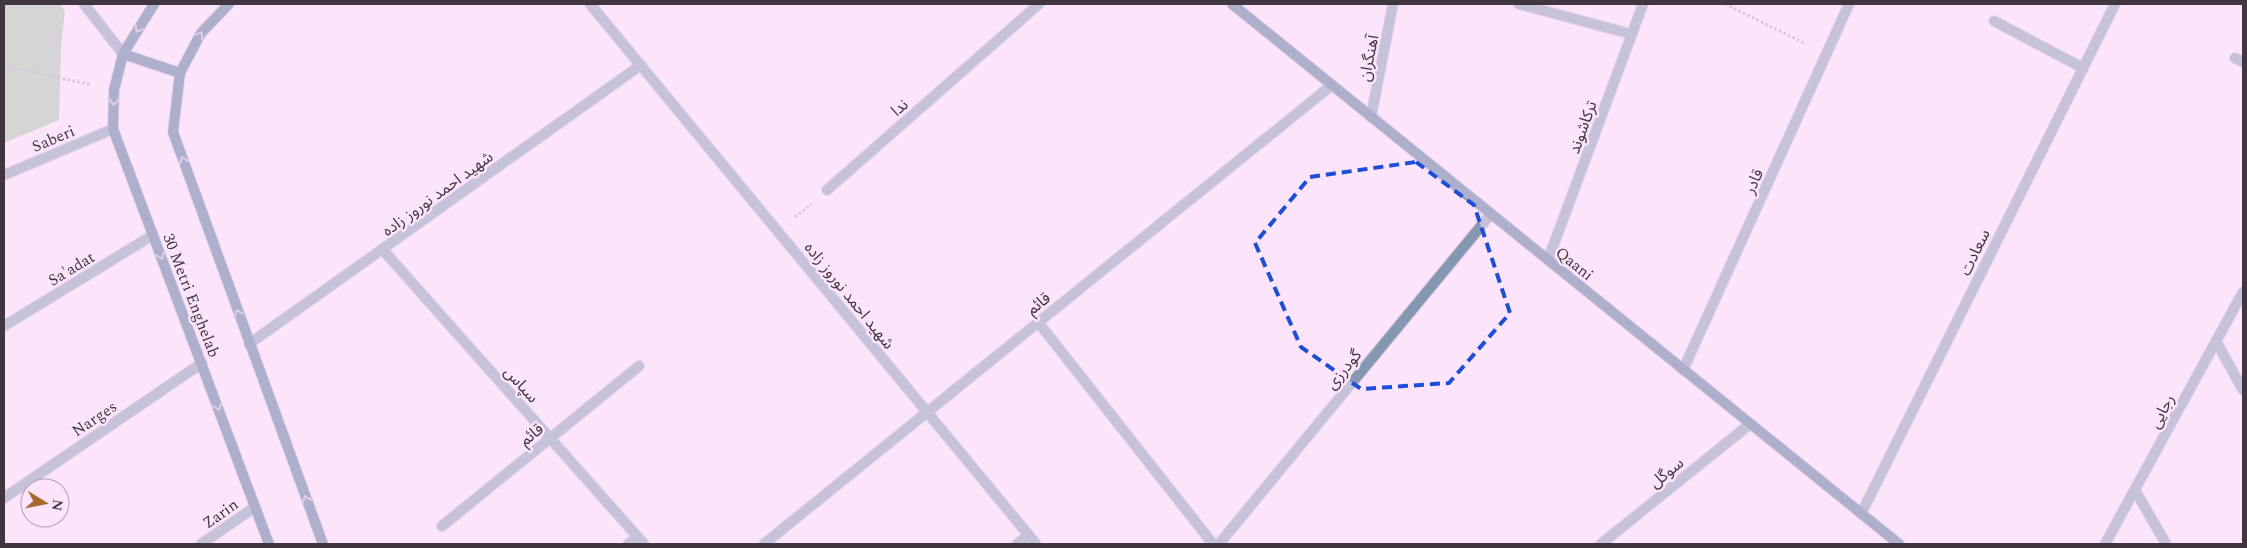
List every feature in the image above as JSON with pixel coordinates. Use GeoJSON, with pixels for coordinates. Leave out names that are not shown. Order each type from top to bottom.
{"type":"FeatureCollection","features":[{"type":"Feature","properties":{"kind":"main road","name":"30 Metri Enghelab"},"geometry":{"type":"LineString","coordinates":[[154,4],[123,54],[114,90],[113,129],[269,544]]}},
{"type":"Feature","properties":{"kind":"main road"},"geometry":{"type":"LineString","coordinates":[[229,4],[201,33],[180,73],[173,132],[323,544]]}},
{"type":"Feature","properties":{"kind":"main road","name":"Qaani"},"geometry":{"type":"LineString","coordinates":[[1232,4],[1895,543]]}},
{"type":"Feature","properties":{"kind":"main road"},"geometry":{"type":"LineString","coordinates":[[123,54],[180,73]]}},
{"type":"Feature","properties":{"kind":"street"},"geometry":{"type":"LineString","coordinates":[[84,4],[123,54]]}},
{"type":"Feature","properties":{"kind":"street","name":"شهید احمد نوروز زاده"},"geometry":{"type":"LineString","coordinates":[[590,4],[1036,544]]}},
{"type":"Feature","properties":{"kind":"street","name":"ندا"},"geometry":{"type":"LineString","coordinates":[[827,190],[1039,4]]}},
{"type":"Feature","properties":{"kind":"street","name":"آهنگران"},"geometry":{"type":"LineString","coordinates":[[1372,117],[1393,4]]}},
{"type":"Feature","properties":{"kind":"street"},"geometry":{"type":"LineString","coordinates":[[1519,4],[1631,34]]}},
{"type":"Feature","properties":{"kind":"street","name":"ترکاشوند"},"geometry":{"type":"LineString","coordinates":[[1548,260],[1643,4]]}},
{"type":"Feature","properties":{"kind":"street","name":"قادر"},"geometry":{"type":"LineString","coordinates":[[1683,370],[1849,4]]}},
{"type":"Feature","properties":{"kind":"street","name":"سعادت"},"geometry":{"type":"LineString","coordinates":[[1861,514],[2115,4]]}},
{"type":"Feature","properties":{"kind":"street"},"geometry":{"type":"LineString","coordinates":[[1994,22],[2083,68]]}},
{"type":"Feature","properties":{"kind":"street","name":"شهید احمد نوروز زاده"},"geometry":{"type":"LineString","coordinates":[[249,344],[641,65]]}},
{"type":"Feature","properties":{"kind":"street","name":"قائم"},"geometry":{"type":"LineString","coordinates":[[764,544],[1332,85]]}},
{"type":"Feature","properties":{"kind":"street","name":"Saberi"},"geometry":{"type":"LineString","coordinates":[[4,175],[113,129]]}},
{"type":"Feature","properties":{"kind":"street","name":"گودرزی"},"geometry":{"type":"LineString","coordinates":[[1219,544],[1491,214]]}},
{"type":"Feature","properties":{"kind":"street","name":"Sa'adat"},"geometry":{"type":"LineString","coordinates":[[4,326],[153,235]]}},
{"type":"Feature","properties":{"kind":"street","name":"سپاس"},"geometry":{"type":"LineString","coordinates":[[383,250],[641,541],[628,544]]}},
{"type":"Feature","properties":{"kind":"street","name":"رجایی"},"geometry":{"type":"LineString","coordinates":[[2105,544],[2243,292]]}},
{"type":"Feature","properties":{"kind":"street"},"geometry":{"type":"LineString","coordinates":[[1038,322],[1213,544]]}},
{"type":"Feature","properties":{"kind":"street"},"geometry":{"type":"LineString","coordinates":[[2216,341],[2243,390]]}},
{"type":"Feature","properties":{"kind":"street","name":"Narges"},"geometry":{"type":"LineString","coordinates":[[4,498],[202,362]]}},
{"type":"Feature","properties":{"kind":"street","name":"قائم"},"geometry":{"type":"LineString","coordinates":[[442,526],[639,366]]}},
{"type":"Feature","properties":{"kind":"street","name":"سوگل"},"geometry":{"type":"LineString","coordinates":[[1601,544],[1750,424]]}},
{"type":"Feature","properties":{"kind":"street"},"geometry":{"type":"LineString","coordinates":[[2135,490],[2166,544]]}},
{"type":"Feature","properties":{"kind":"street","name":"Zarin"},"geometry":{"type":"LineString","coordinates":[[201,544],[255,507]]}},
{"type":"Feature","properties":{"kind":"street"},"geometry":{"type":"LineString","coordinates":[[1017,544],[1029,535]]}},
{"type":"Feature","properties":{"kind":"path"},"geometry":{"type":"LineString","coordinates":[[1725,4],[1827,54]]}},
{"type":"Feature","properties":{"kind":"path"},"geometry":{"type":"LineString","coordinates":[[4,66],[114,90]]}},
{"type":"Feature","properties":{"kind":"path"},"geometry":{"type":"LineString","coordinates":[[778,232],[827,190]]}},
{"type":"Feature","properties":{"kind":"highlighted area"},"geometry":{"type":"Polygon","coordinates":[[[1416,162],[1474,205],[1510,313],[1449,383],[1361,389],[1301,347],[1255,243],[1310,177],[1416,162]]]}},
{"type":"Feature","properties":{"kind":"green space"},"geometry":{"type":"Polygon","coordinates":[[[4,4],[60,4],[65,11],[61,45],[59,120],[4,143],[4,4]]]}}]}
